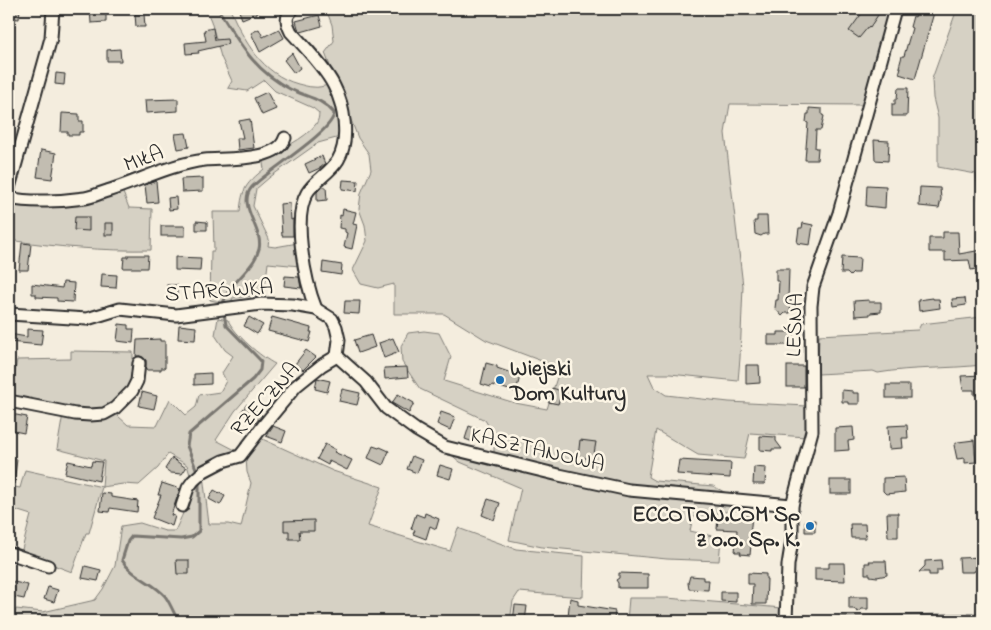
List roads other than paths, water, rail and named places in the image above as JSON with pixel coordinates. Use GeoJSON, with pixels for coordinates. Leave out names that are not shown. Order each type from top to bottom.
{"type":"FeatureCollection","features":[{"type":"Feature","properties":{"kind":"street"},"geometry":{"type":"LineString","coordinates":[[9,188],[51,38],[53,9]]}},
{"type":"Feature","properties":{"kind":"street"},"geometry":{"type":"LineString","coordinates":[[292,9],[288,14],[287,24],[291,32],[334,85],[343,111],[345,134],[339,158],[328,172],[307,192],[302,205],[302,264],[309,292],[316,309],[332,319],[336,327],[339,340],[338,356]]}},
{"type":"Feature","properties":{"kind":"street","name":"LEŚNA"},"geometry":{"type":"LineString","coordinates":[[786,621],[788,566],[792,540],[792,505],[812,431],[811,306],[813,287],[839,213],[895,9]]}},
{"type":"Feature","properties":{"kind":"street","name":"MIŁA"},"geometry":{"type":"LineString","coordinates":[[9,198],[24,201],[85,198],[182,165],[204,160],[246,158],[266,154],[278,148],[285,141],[285,138]]}},
{"type":"Feature","properties":{"kind":"street","name":"STARÓWKA"},"geometry":{"type":"LineString","coordinates":[[9,314],[87,319],[120,309],[176,315],[261,304],[316,309]]}},
{"type":"Feature","properties":{"kind":"street","name":"KASZTANOWA"},"geometry":{"type":"LineString","coordinates":[[338,356],[366,382],[386,408],[416,430],[445,447],[629,490],[792,505]]}},
{"type":"Feature","properties":{"kind":"street","name":"RZECZNA"},"geometry":{"type":"LineString","coordinates":[[182,506],[188,488],[193,481],[204,471],[223,460],[240,456],[296,386],[322,365],[338,356]]}},
{"type":"Feature","properties":{"kind":"street"},"geometry":{"type":"LineString","coordinates":[[9,401],[75,414],[104,414],[119,405],[135,386],[138,363]]}},
{"type":"Feature","properties":{"kind":"street"},"geometry":{"type":"LineString","coordinates":[[9,553],[48,566]]}},
{"type":"Feature","properties":{"kind":"waterway"},"geometry":{"type":"LineString","coordinates":[[218,9],[248,54],[266,73],[290,89],[319,101],[334,113],[331,121],[312,140],[252,187],[247,201],[258,233],[259,249],[254,260],[230,289],[223,303]]}},
{"type":"Feature","properties":{"kind":"waterway"},"geometry":{"type":"LineString","coordinates":[[197,471],[187,446],[189,434],[253,379],[260,370],[261,361],[226,325],[224,313]]}},
{"type":"Feature","properties":{"kind":"waterway"},"geometry":{"type":"LineString","coordinates":[[178,621],[165,596],[154,586],[131,571],[122,560],[128,541],[132,536],[181,539],[192,537],[199,531],[199,481]]}},
{"type":"Feature","properties":{"kind":"place","name":"Wiejski Dom Kultury"},"geometry":{"type":"Point","coordinates":[500,380]}},
{"type":"Feature","properties":{"kind":"place","name":"ECCOTON.COM Sp z o.o. Sp. K."},"geometry":{"type":"Point","coordinates":[810,526]}}]}
